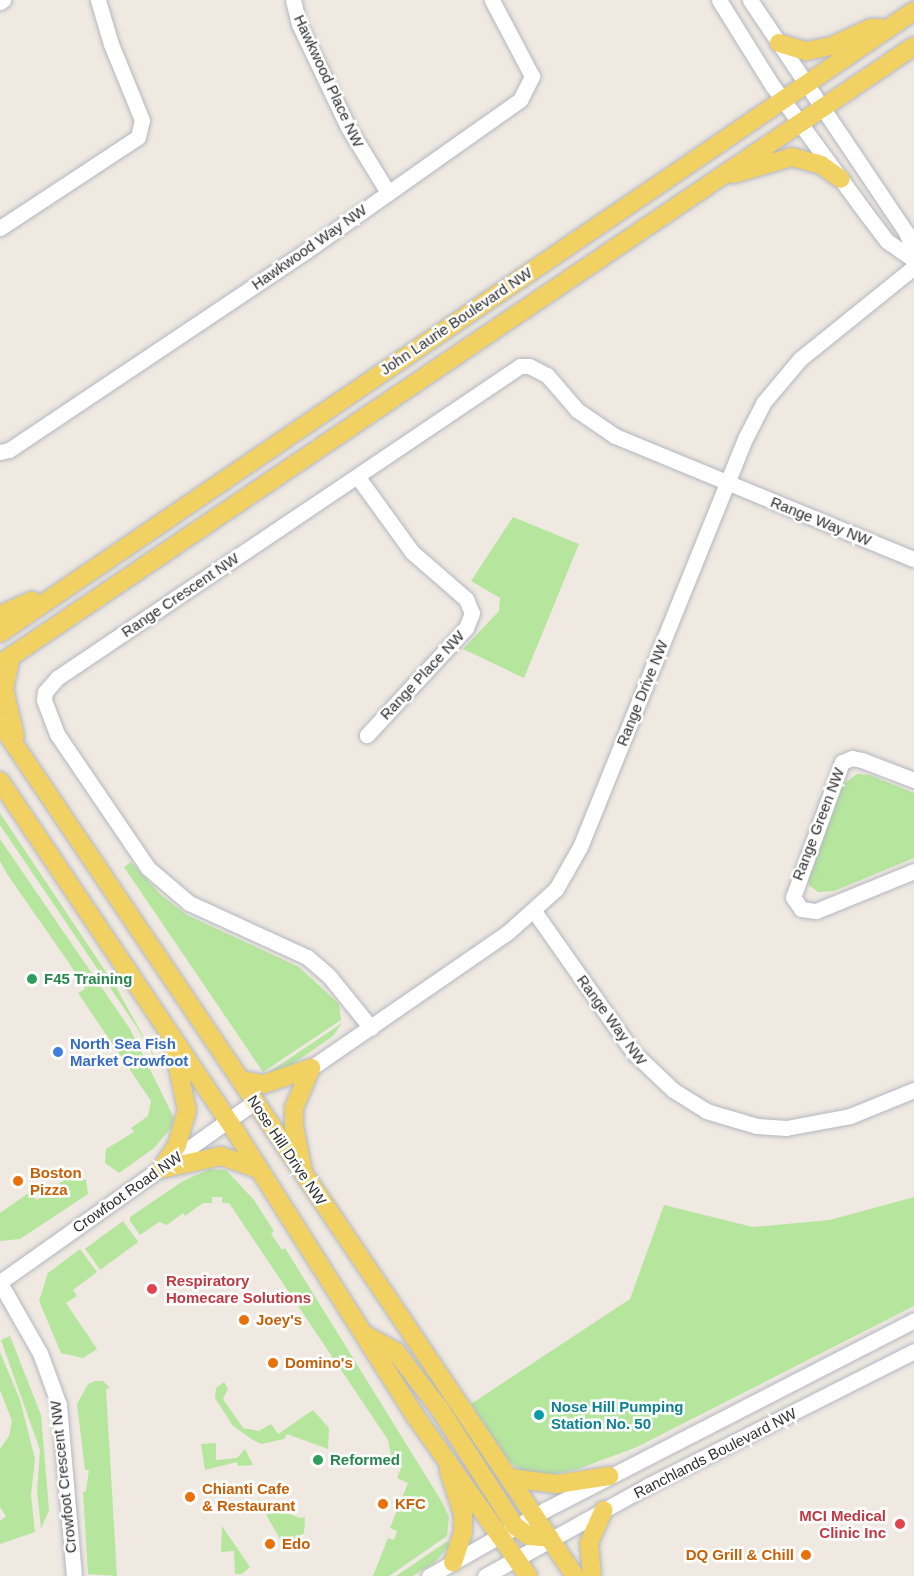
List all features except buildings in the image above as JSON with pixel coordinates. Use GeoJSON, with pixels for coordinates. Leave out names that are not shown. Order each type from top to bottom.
{"type":"FeatureCollection","features":[{"type":"Feature","properties":{"kind":"main road","name":"John Laurie Boulevard NW"},"geometry":{"type":"LineString","coordinates":[[0,633],[806,87],[914,11]]}},
{"type":"Feature","properties":{"kind":"main road"},"geometry":{"type":"LineString","coordinates":[[779,43],[807,51],[832,46],[871,28],[888,28]]}},
{"type":"Feature","properties":{"kind":"main road","name":"John Laurie Boulevard NW"},"geometry":{"type":"LineString","coordinates":[[5,660],[201,532],[714,180],[914,46]]}},
{"type":"Feature","properties":{"kind":"main road"},"geometry":{"type":"LineString","coordinates":[[714,180],[792,157],[821,165],[841,179]]}},
{"type":"Feature","properties":{"kind":"main road"},"geometry":{"type":"LineString","coordinates":[[0,615],[72,583]]}},
{"type":"Feature","properties":{"kind":"main road"},"geometry":{"type":"LineString","coordinates":[[5,660],[4,689],[23,757]]}},
{"type":"Feature","properties":{"kind":"main road","name":"Nose Hill Drive NW"},"geometry":{"type":"LineString","coordinates":[[0,723],[241,1080],[305,1179],[575,1576]]}},
{"type":"Feature","properties":{"kind":"main road"},"geometry":{"type":"LineString","coordinates":[[0,781],[228,1120],[446,1461],[508,1530],[529,1536],[550,1538]]}},
{"type":"Feature","properties":{"kind":"main road"},"geometry":{"type":"LineString","coordinates":[[161,1169],[177,1144],[187,1110],[170,1036]]}},
{"type":"Feature","properties":{"kind":"main road"},"geometry":{"type":"LineString","coordinates":[[241,1080],[264,1084],[311,1068]]}},
{"type":"Feature","properties":{"kind":"main road"},"geometry":{"type":"LineString","coordinates":[[305,1179],[294,1126],[294,1108],[311,1068]]}},
{"type":"Feature","properties":{"kind":"main road"},"geometry":{"type":"LineString","coordinates":[[161,1169],[221,1156],[258,1170]]}},
{"type":"Feature","properties":{"kind":"main road"},"geometry":{"type":"LineString","coordinates":[[363,1333],[396,1352],[439,1407],[508,1530],[516,1557],[528,1576]]}},
{"type":"Feature","properties":{"kind":"main road"},"geometry":{"type":"LineString","coordinates":[[446,1461],[463,1514],[463,1532],[453,1562]]}},
{"type":"Feature","properties":{"kind":"main road"},"geometry":{"type":"LineString","coordinates":[[510,1478],[557,1484],[609,1476]]}},
{"type":"Feature","properties":{"kind":"main road"},"geometry":{"type":"LineString","coordinates":[[592,1576],[589,1543],[604,1510]]}},
{"type":"Feature","properties":{"kind":"street"},"geometry":{"type":"LineString","coordinates":[[0,228],[138,137],[142,120],[111,44],[98,0]]}},
{"type":"Feature","properties":{"kind":"street","name":"Hawkwood Place NW"},"geometry":{"type":"LineString","coordinates":[[293,0],[299,24],[348,127],[387,191]]}},
{"type":"Feature","properties":{"kind":"street","name":"Hawkwood Way NW"},"geometry":{"type":"LineString","coordinates":[[0,452],[9,450],[306,251],[527,93],[532,76],[530,67],[492,0]]}},
{"type":"Feature","properties":{"kind":"street"},"geometry":{"type":"LineString","coordinates":[[719,0],[786,100],[886,241],[914,260]]}},
{"type":"Feature","properties":{"kind":"street"},"geometry":{"type":"LineString","coordinates":[[750,0],[806,87],[906,232],[914,253]]}},
{"type":"Feature","properties":{"kind":"street","name":"Range Drive NW"},"geometry":{"type":"LineString","coordinates":[[311,1068],[370,1029],[534,911],[556,889],[580,847],[727,483],[763,404],[784,375],[914,267]]}},
{"type":"Feature","properties":{"kind":"street","name":"Range Crescent NW"},"geometry":{"type":"LineString","coordinates":[[370,1029],[329,976],[307,957],[206,912],[166,887],[148,868],[57,734],[44,700],[45,692],[57,678],[511,372],[529,366],[547,375],[577,410],[615,436],[727,483]]}},
{"type":"Feature","properties":{"kind":"street","name":"Range Place NW"},"geometry":{"type":"LineString","coordinates":[[357,476],[412,552],[466,599],[472,613],[466,628],[367,735]]}},
{"type":"Feature","properties":{"kind":"street","name":"Range Way NW"},"geometry":{"type":"LineString","coordinates":[[727,483],[914,559]]}},
{"type":"Feature","properties":{"kind":"street","name":"Range Green NW"},"geometry":{"type":"LineString","coordinates":[[914,780],[862,759],[842,762],[793,897],[801,909],[816,911],[914,871]]}},
{"type":"Feature","properties":{"kind":"street","name":"Range Way NW"},"geometry":{"type":"LineString","coordinates":[[534,911],[633,1052],[673,1090],[706,1111],[757,1126],[786,1128],[850,1116],[914,1090]]}},
{"type":"Feature","properties":{"kind":"street","name":"Crowfoot Road NW"},"geometry":{"type":"LineString","coordinates":[[0,1283],[254,1102]]}},
{"type":"Feature","properties":{"kind":"street","name":"Crowfoot Crescent NW"},"geometry":{"type":"LineString","coordinates":[[0,1283],[40,1353],[59,1406],[74,1576]]}},
{"type":"Feature","properties":{"kind":"street","name":"Ranchlands Boulevard NW"},"geometry":{"type":"LineString","coordinates":[[429,1576],[508,1530],[609,1476],[914,1320]]}},
{"type":"Feature","properties":{"kind":"street","name":"Ranchlands Boulevard NW"},"geometry":{"type":"LineString","coordinates":[[485,1576],[550,1538],[910,1355]]}},
{"type":"Feature","properties":{"kind":"green space"},"geometry":{"type":"Polygon","coordinates":[[[513,517],[579,544],[524,678],[463,649],[499,611],[500,598],[471,581],[513,517]]]}},
{"type":"Feature","properties":{"kind":"green space"},"geometry":{"type":"Polygon","coordinates":[[[857,774],[870,775],[914,793],[914,858],[834,891],[818,892],[809,885],[807,876],[842,785],[857,774]]]}},
{"type":"Feature","properties":{"kind":"green space"},"geometry":{"type":"Polygon","coordinates":[[[0,813],[116,987],[169,1083],[136,1026],[0,825],[0,813]]]}},
{"type":"Feature","properties":{"kind":"green space"},"geometry":{"type":"Polygon","coordinates":[[[0,839],[130,1029],[174,1118],[171,1128],[154,1148],[119,1173],[105,1163],[106,1149],[134,1132],[131,1128],[148,1116],[151,1101],[78,993],[85,989],[69,963],[7,874],[0,861],[0,839]]]}},
{"type":"Feature","properties":{"kind":"green space"},"geometry":{"type":"Polygon","coordinates":[[[131,862],[161,895],[187,915],[299,967],[339,1004],[341,1020],[263,1072],[124,867],[131,862]]]}},
{"type":"Feature","properties":{"kind":"green space"},"geometry":{"type":"Polygon","coordinates":[[[342,1023],[333,1036],[291,1065],[265,1075],[342,1023]]]}},
{"type":"Feature","properties":{"kind":"green space"},"geometry":{"type":"Polygon","coordinates":[[[210,1169],[226,1170],[254,1200],[274,1231],[271,1234],[282,1250],[285,1248],[442,1502],[449,1517],[447,1536],[389,1576],[373,1576],[388,1538],[394,1540],[397,1531],[390,1528],[408,1483],[397,1478],[401,1468],[391,1455],[388,1440],[229,1203],[222,1203],[222,1197],[212,1197],[212,1203],[203,1203],[185,1216],[183,1213],[167,1225],[159,1222],[140,1235],[130,1221],[130,1217],[183,1181],[210,1169]]]}},
{"type":"Feature","properties":{"kind":"green space"},"geometry":{"type":"Polygon","coordinates":[[[72,1174],[86,1180],[88,1194],[20,1239],[0,1241],[0,1213],[30,1192],[37,1200],[72,1174]]]}},
{"type":"Feature","properties":{"kind":"green space"},"geometry":{"type":"Polygon","coordinates":[[[914,1197],[914,1306],[637,1447],[578,1469],[541,1477],[522,1472],[508,1460],[471,1404],[630,1299],[664,1205],[753,1227],[830,1220],[914,1197]]]}},
{"type":"Feature","properties":{"kind":"green space"},"geometry":{"type":"Polygon","coordinates":[[[123,1221],[138,1242],[100,1270],[85,1249],[123,1221]]]}},
{"type":"Feature","properties":{"kind":"green space"},"geometry":{"type":"Polygon","coordinates":[[[80,1249],[97,1272],[73,1290],[77,1296],[66,1303],[97,1349],[83,1358],[61,1353],[39,1301],[48,1273],[80,1249]]]}},
{"type":"Feature","properties":{"kind":"green space"},"geometry":{"type":"Polygon","coordinates":[[[10,1336],[41,1415],[49,1510],[41,1529],[37,1490],[40,1450],[1,1340],[10,1336]]]}},
{"type":"Feature","properties":{"kind":"green space"},"geometry":{"type":"Polygon","coordinates":[[[0,1352],[20,1400],[35,1459],[31,1495],[35,1532],[0,1544],[0,1521],[6,1516],[0,1507],[0,1449],[9,1436],[12,1421],[0,1390],[0,1352]]]}},
{"type":"Feature","properties":{"kind":"green space"},"geometry":{"type":"Polygon","coordinates":[[[103,1381],[110,1388],[106,1389],[117,1576],[88,1574],[83,1492],[86,1491],[89,1470],[85,1470],[77,1404],[88,1384],[103,1381]]]}},
{"type":"Feature","properties":{"kind":"green space"},"geometry":{"type":"Polygon","coordinates":[[[224,1382],[228,1389],[223,1399],[243,1428],[259,1431],[271,1424],[278,1434],[313,1410],[329,1428],[328,1449],[287,1434],[284,1439],[261,1444],[253,1440],[233,1426],[215,1398],[216,1388],[224,1382]]]}},
{"type":"Feature","properties":{"kind":"green space"},"geometry":{"type":"Polygon","coordinates":[[[216,1443],[216,1460],[237,1458],[245,1449],[253,1465],[238,1466],[237,1462],[205,1470],[201,1444],[216,1443]]]}},
{"type":"Feature","properties":{"kind":"green space"},"geometry":{"type":"Polygon","coordinates":[[[257,1499],[299,1518],[305,1517],[304,1533],[284,1546],[257,1499]]]}},
{"type":"Feature","properties":{"kind":"green space"},"geometry":{"type":"Polygon","coordinates":[[[222,1526],[250,1567],[242,1574],[235,1574],[234,1551],[221,1552],[222,1526]]]}},
{"type":"Feature","properties":{"kind":"green space"},"geometry":{"type":"Polygon","coordinates":[[[446,1542],[452,1543],[434,1563],[413,1576],[396,1576],[446,1542]]]}},
{"type":"Feature","properties":{"kind":"place","name":"F45 Training"},"geometry":{"type":"Point","coordinates":[32,979]}},
{"type":"Feature","properties":{"kind":"place","name":"North Sea Fish Market Crowfoot"},"geometry":{"type":"Point","coordinates":[58,1052]}},
{"type":"Feature","properties":{"kind":"place","name":"Boston Pizza"},"geometry":{"type":"Point","coordinates":[18,1181]}},
{"type":"Feature","properties":{"kind":"place","name":"Respiratory Homecare Solutions"},"geometry":{"type":"Point","coordinates":[152,1289]}},
{"type":"Feature","properties":{"kind":"place","name":"Joey's"},"geometry":{"type":"Point","coordinates":[244,1320]}},
{"type":"Feature","properties":{"kind":"place","name":"Domino's"},"geometry":{"type":"Point","coordinates":[273,1363]}},
{"type":"Feature","properties":{"kind":"place","name":"Nose Hill Pumping Station No. 50"},"geometry":{"type":"Point","coordinates":[539,1415]}},
{"type":"Feature","properties":{"kind":"place","name":"Reformed"},"geometry":{"type":"Point","coordinates":[318,1460]}},
{"type":"Feature","properties":{"kind":"place","name":"Chianti Cafe & Restaurant"},"geometry":{"type":"Point","coordinates":[190,1497]}},
{"type":"Feature","properties":{"kind":"place","name":"KFC"},"geometry":{"type":"Point","coordinates":[383,1504]}},
{"type":"Feature","properties":{"kind":"place","name":"MCI Medical Clinic Inc"},"geometry":{"type":"Point","coordinates":[900,1524]}},
{"type":"Feature","properties":{"kind":"place","name":"Edo"},"geometry":{"type":"Point","coordinates":[270,1544]}},
{"type":"Feature","properties":{"kind":"place","name":"DQ Grill & Chill"},"geometry":{"type":"Point","coordinates":[806,1555]}}]}
